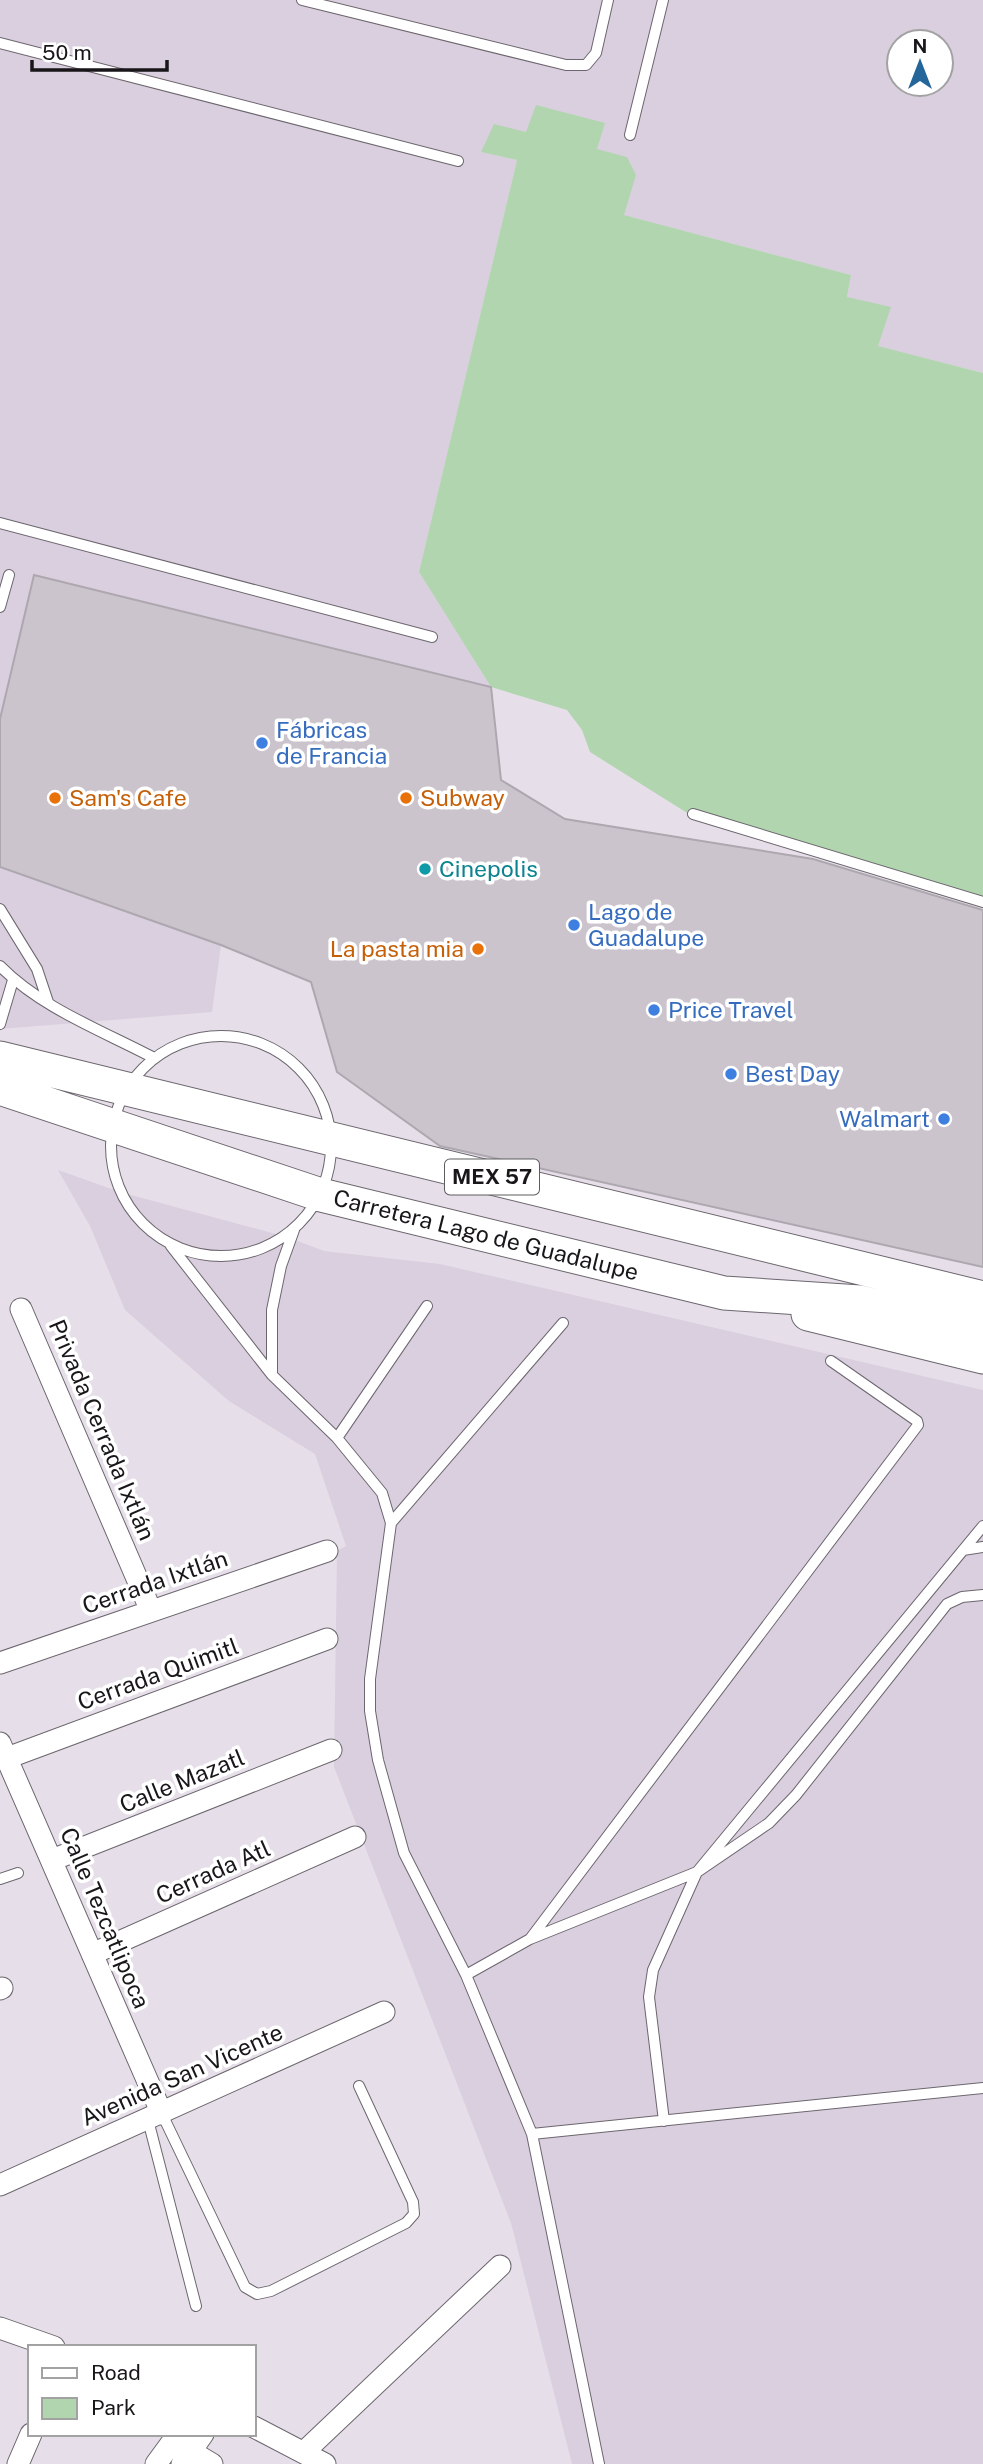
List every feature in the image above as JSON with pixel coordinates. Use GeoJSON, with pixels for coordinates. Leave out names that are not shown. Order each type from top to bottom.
{"type":"FeatureCollection","features":[{"type":"Feature","properties":{"kind":"main road","name":"MEX 57"},"geometry":{"type":"LineString","coordinates":[[0,1058],[983,1298]]}},
{"type":"Feature","properties":{"kind":"main road","name":"Carretera Lago de Guadalupe"},"geometry":{"type":"LineString","coordinates":[[0,1088],[112,1128],[321,1195],[724,1293],[860,1301],[983,1331]]}},
{"type":"Feature","properties":{"kind":"main road"},"geometry":{"type":"LineString","coordinates":[[724,1293],[983,1357]]}},
{"type":"Feature","properties":{"kind":"street","name":"Privada Cerrada Ixtlán"},"geometry":{"type":"LineString","coordinates":[[21,1309],[151,1611]]}},
{"type":"Feature","properties":{"kind":"street","name":"Cerrada Ixtlán"},"geometry":{"type":"LineString","coordinates":[[0,1663],[327,1550]]}},
{"type":"Feature","properties":{"kind":"street","name":"Cerrada Quimitl"},"geometry":{"type":"LineString","coordinates":[[3,1751],[327,1639]]}},
{"type":"Feature","properties":{"kind":"street","name":"Calle Mazatl"},"geometry":{"type":"LineString","coordinates":[[52,1860],[331,1750]]}},
{"type":"Feature","properties":{"kind":"street","name":"Calle Tezcatlipoca"},"geometry":{"type":"LineString","coordinates":[[3,1751],[92,1954],[155,2117]]}},
{"type":"Feature","properties":{"kind":"street","name":"Cerrada Atl"},"geometry":{"type":"LineString","coordinates":[[92,1954],[355,1837]]}},
{"type":"Feature","properties":{"kind":"street","name":"Avenida San Vicente"},"geometry":{"type":"LineString","coordinates":[[0,2185],[384,2012]]}},
{"type":"Feature","properties":{"kind":"street"},"geometry":{"type":"LineString","coordinates":[[305,2451],[500,2266]]}},
{"type":"Feature","properties":{"kind":"street"},"geometry":{"type":"LineString","coordinates":[[0,2328],[48,2345]]}},
{"type":"Feature","properties":{"kind":"street"},"geometry":{"type":"LineString","coordinates":[[256,2428],[305,2451],[325,2464]]}},
{"type":"Feature","properties":{"kind":"street"},"geometry":{"type":"LineString","coordinates":[[18,2464],[31,2436]]}},
{"type":"Feature","properties":{"kind":"street"},"geometry":{"type":"LineString","coordinates":[[156,2464],[177,2436]]}},
{"type":"Feature","properties":{"kind":"street"},"geometry":{"type":"LineString","coordinates":[[192,2450],[212,2464]]}},
{"type":"Feature","properties":{"kind":"lane"},"geometry":{"type":"LineString","coordinates":[[302,0],[566,65],[586,65],[596,53],[608,0]]}},
{"type":"Feature","properties":{"kind":"lane"},"geometry":{"type":"LineString","coordinates":[[630,135],[663,0]]}},
{"type":"Feature","properties":{"kind":"lane"},"geometry":{"type":"LineString","coordinates":[[0,43],[458,161]]}},
{"type":"Feature","properties":{"kind":"lane"},"geometry":{"type":"LineString","coordinates":[[0,523],[432,637]]}},
{"type":"Feature","properties":{"kind":"lane"},"geometry":{"type":"LineString","coordinates":[[0,607],[9,575]]}},
{"type":"Feature","properties":{"kind":"lane"},"geometry":{"type":"LineString","coordinates":[[693,814],[983,902]]}},
{"type":"Feature","properties":{"kind":"lane"},"geometry":{"type":"LineString","coordinates":[[0,909],[37,969],[48,1002]]}},
{"type":"Feature","properties":{"kind":"lane"},"geometry":{"type":"LineString","coordinates":[[0,966],[13,980],[48,1002],[154,1058]]}},
{"type":"Feature","properties":{"kind":"lane"},"geometry":{"type":"LineString","coordinates":[[0,1024],[13,980]]}},
{"type":"Feature","properties":{"kind":"lane"},"geometry":{"type":"LineString","coordinates":[[272,1375],[272,1310],[281,1266],[294,1230],[321,1195],[330,1168],[332,1138],[322,1100],[299,1068],[267,1046],[229,1036],[189,1041],[154,1058],[127,1087],[115,1112],[112,1128],[115,1182],[137,1219],[172,1246],[272,1375],[337,1438],[382,1493],[391,1523],[370,1679],[370,1711],[378,1760],[404,1853],[466,1975],[532,2134],[598,2464]]}},
{"type":"Feature","properties":{"kind":"lane"},"geometry":{"type":"LineString","coordinates":[[172,1246],[213,1257],[256,1251],[294,1230]]}},
{"type":"Feature","properties":{"kind":"lane"},"geometry":{"type":"LineString","coordinates":[[337,1438],[427,1306]]}},
{"type":"Feature","properties":{"kind":"lane"},"geometry":{"type":"LineString","coordinates":[[391,1523],[563,1323]]}},
{"type":"Feature","properties":{"kind":"lane"},"geometry":{"type":"LineString","coordinates":[[530,1939],[918,1425],[917,1421],[831,1361]]}},
{"type":"Feature","properties":{"kind":"lane"},"geometry":{"type":"LineString","coordinates":[[664,2120],[649,1997],[653,1970],[697,1872],[983,1526]]}},
{"type":"Feature","properties":{"kind":"lane"},"geometry":{"type":"LineString","coordinates":[[963,1550],[983,1547]]}},
{"type":"Feature","properties":{"kind":"lane"},"geometry":{"type":"LineString","coordinates":[[466,1975],[530,1939],[697,1872],[768,1823],[796,1795],[947,1604],[962,1597],[983,1595]]}},
{"type":"Feature","properties":{"kind":"lane"},"geometry":{"type":"LineString","coordinates":[[0,1879],[18,1873]]}},
{"type":"Feature","properties":{"kind":"lane"},"geometry":{"type":"LineString","coordinates":[[155,2117],[245,2287],[257,2294],[271,2291],[406,2223],[414,2214],[413,2202],[359,2086]]}},
{"type":"Feature","properties":{"kind":"lane"},"geometry":{"type":"LineString","coordinates":[[532,2134],[983,2088]]}},
{"type":"Feature","properties":{"kind":"lane"},"geometry":{"type":"LineString","coordinates":[[155,2117],[196,2306]]}},
{"type":"Feature","properties":{"kind":"shaded area"},"geometry":{"type":"Polygon","coordinates":[[[0,0],[983,0],[983,373],[877,346],[847,297],[851,275],[623,215],[627,157],[526,132],[481,152],[517,160],[419,572],[491,687],[34,575],[0,719],[0,0]]]}},
{"type":"Feature","properties":{"kind":"shaded area"},"geometry":{"type":"Polygon","coordinates":[[[0,867],[221,945],[212,1012],[0,1029],[0,867]]]}},
{"type":"Feature","properties":{"kind":"shaded area"},"geometry":{"type":"Polygon","coordinates":[[[58,1170],[120,1192],[287,1237],[324,1251],[440,1264],[983,1390],[983,2464],[572,2464],[511,2223],[334,1767],[337,1551],[346,1546],[315,1454],[229,1401],[125,1310],[90,1226],[58,1170]]]}},
{"type":"Feature","properties":{"kind":"green space"},"geometry":{"type":"Polygon","coordinates":[[[536,105],[605,123],[597,149],[627,157],[636,175],[624,215],[851,275],[847,297],[891,307],[878,346],[983,373],[983,899],[692,816],[590,752],[582,730],[567,710],[491,687],[419,572],[517,160],[481,152],[494,124],[526,132],[536,105]]]}},
{"type":"Feature","properties":{"kind":"building","name":"Lago de Guadalupe"},"geometry":{"type":"Polygon","coordinates":[[[34,575],[491,687],[501,780],[565,819],[813,859],[983,910],[983,1267],[440,1146],[337,1072],[311,982],[221,945],[0,867],[0,719],[34,575]]]}},
{"type":"Feature","properties":{"kind":"place","name":"Fábricas de Francia"},"geometry":{"type":"Point","coordinates":[262,743]}},
{"type":"Feature","properties":{"kind":"place","name":"Sam's Cafe"},"geometry":{"type":"Point","coordinates":[55,798]}},
{"type":"Feature","properties":{"kind":"place","name":"Subway"},"geometry":{"type":"Point","coordinates":[406,798]}},
{"type":"Feature","properties":{"kind":"place","name":"Cinepolis"},"geometry":{"type":"Point","coordinates":[425,869]}},
{"type":"Feature","properties":{"kind":"place","name":"Lago de Guadalupe"},"geometry":{"type":"Point","coordinates":[574,925]}},
{"type":"Feature","properties":{"kind":"place","name":"La pasta mia"},"geometry":{"type":"Point","coordinates":[478,949]}},
{"type":"Feature","properties":{"kind":"place","name":"Price Travel"},"geometry":{"type":"Point","coordinates":[654,1010]}},
{"type":"Feature","properties":{"kind":"place","name":"Best Day"},"geometry":{"type":"Point","coordinates":[731,1074]}},
{"type":"Feature","properties":{"kind":"place","name":"Walmart"},"geometry":{"type":"Point","coordinates":[944,1119]}}]}
